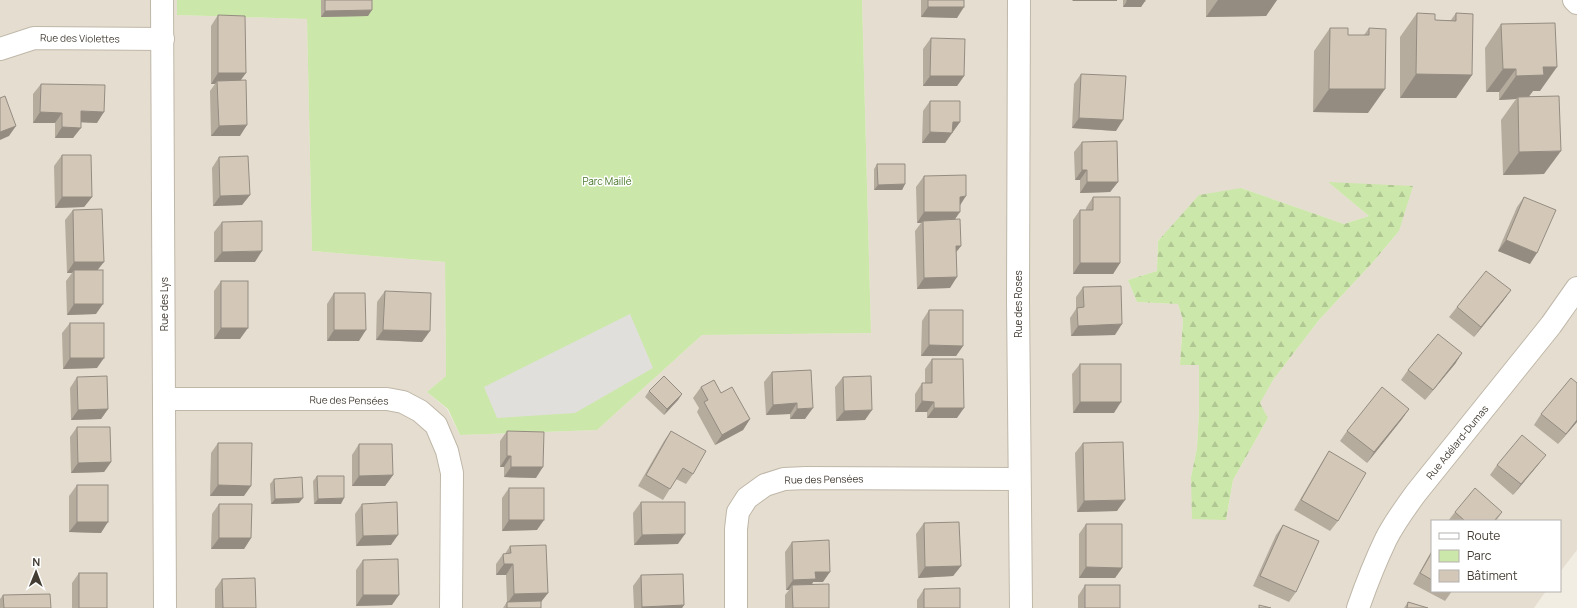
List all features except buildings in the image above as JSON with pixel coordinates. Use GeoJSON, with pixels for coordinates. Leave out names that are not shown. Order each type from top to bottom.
{"type":"FeatureCollection","features":[{"type":"Feature","properties":{"kind":"street","name":"Rue des Lys"},"geometry":{"type":"LineString","coordinates":[[162,0],[165,608]]}},
{"type":"Feature","properties":{"kind":"street","name":"Rue des Roses"},"geometry":{"type":"LineString","coordinates":[[1019,0],[1019,479],[1021,608]]}},
{"type":"Feature","properties":{"kind":"street"},"geometry":{"type":"LineString","coordinates":[[1574,0],[1577,3]]}},
{"type":"Feature","properties":{"kind":"street","name":"Rue des Violettes"},"geometry":{"type":"LineString","coordinates":[[0,49],[34,38],[163,40]]}},
{"type":"Feature","properties":{"kind":"street","name":"Rue Adélard-Dumas"},"geometry":{"type":"LineString","coordinates":[[1358,608],[1370,574],[1386,539],[1400,516],[1416,493],[1551,325],[1577,288]]}},
{"type":"Feature","properties":{"kind":"street","name":"Rue des Pensées"},"geometry":{"type":"LineString","coordinates":[[164,399],[387,399],[403,402],[420,411],[436,425],[447,451],[452,473],[451,608]]}},
{"type":"Feature","properties":{"kind":"street","name":"Rue des Pensées"},"geometry":{"type":"LineString","coordinates":[[736,608],[736,529],[738,512],[747,498],[765,485],[784,479],[806,478],[1019,479]]}},
{"type":"Feature","properties":{"kind":"shaded area"},"geometry":{"type":"Polygon","coordinates":[[[0,0],[177,0],[177,15],[307,19],[312,251],[445,262],[446,376],[427,392],[447,409],[460,435],[597,430],[702,335],[871,333],[862,0],[1577,0],[1577,550],[1561,571],[1561,520],[1431,520],[1431,592],[1545,592],[1534,608],[0,608],[0,0]],[[1328,182],[1369,216],[1344,224],[1241,188],[1158,240],[1157,271],[1128,280],[1137,302],[1178,304],[1183,320],[1180,365],[1199,365],[1197,448],[1191,477],[1226,520],[1233,480],[1268,418],[1259,403],[1273,380],[1319,320],[1373,262],[1399,231],[1328,182]]]}},
{"type":"Feature","properties":{"kind":"shaded area"},"geometry":{"type":"Polygon","coordinates":[[[630,314],[653,368],[575,413],[497,418],[484,387],[630,314]]]}},
{"type":"Feature","properties":{"kind":"green space","name":"Parc Maillé"},"geometry":{"type":"Polygon","coordinates":[[[177,0],[862,0],[871,333],[702,335],[597,430],[460,435],[448,409],[427,392],[446,376],[445,262],[312,251],[307,19],[177,15],[177,0]]]}},
{"type":"Feature","properties":{"kind":"green space"},"geometry":{"type":"Polygon","coordinates":[[[1328,182],[1413,186],[1399,231],[1373,262],[1319,320],[1273,380],[1260,403],[1268,418],[1233,480],[1226,520],[1192,519],[1191,477],[1197,448],[1199,365],[1180,365],[1183,320],[1178,304],[1137,302],[1128,280],[1157,271],[1158,241],[1199,195],[1241,188],[1344,224],[1369,216],[1328,182]]]}}]}
